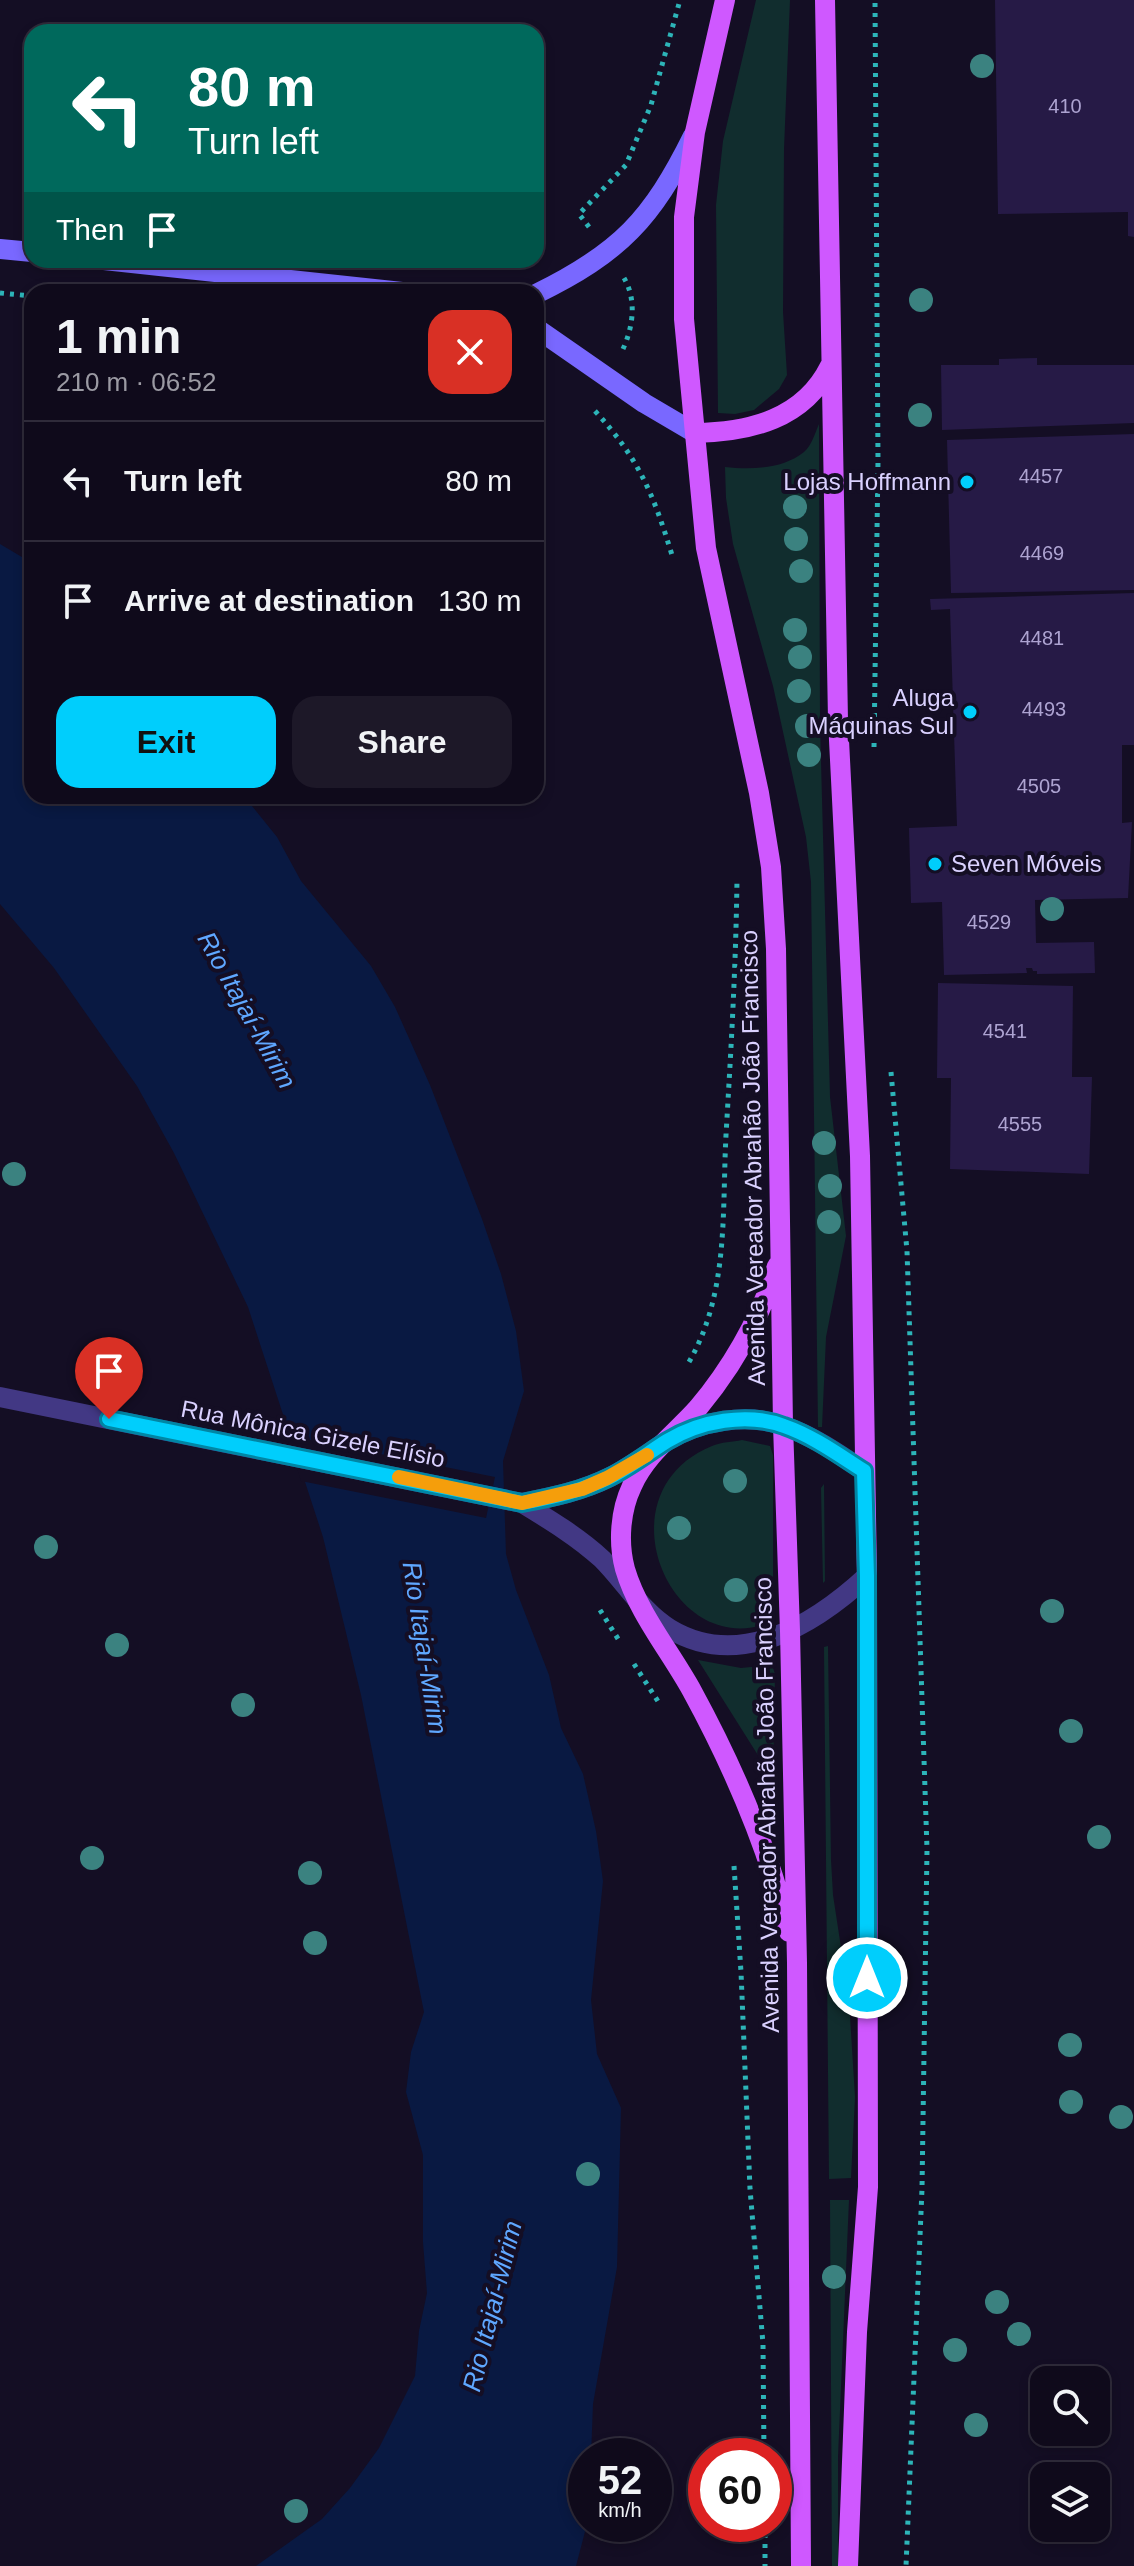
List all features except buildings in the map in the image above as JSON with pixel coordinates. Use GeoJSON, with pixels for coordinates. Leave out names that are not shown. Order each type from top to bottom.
{"type":"FeatureCollection","features":[{"type":"Feature","properties":{"kind":"main road","name":"Avenida Vereador Abrahão João Francisco"},"geometry":{"type":"LineString","coordinates":[[725,0],[695,132],[684,217],[684,319],[706,548],[759,793],[771,867],[776,949],[783,1425],[797,1963],[801,2566]]}},
{"type":"Feature","properties":{"kind":"main road"},"geometry":{"type":"LineString","coordinates":[[825,0],[838,720],[859,1142],[867,1576],[868,2187],[857,2332],[848,2566]]}},
{"type":"Feature","properties":{"kind":"main road"},"geometry":{"type":"LineString","coordinates":[[544,290],[609,252],[643,219],[665,189],[695,132]]}},
{"type":"Feature","properties":{"kind":"main road"},"geometry":{"type":"LineString","coordinates":[[0,249],[24,251]]}},
{"type":"Feature","properties":{"kind":"main road"},"geometry":{"type":"LineString","coordinates":[[178,268],[328,284]]}},
{"type":"Feature","properties":{"kind":"main road"},"geometry":{"type":"LineString","coordinates":[[544,333],[644,403],[695,433],[758,425],[784,416],[816,389],[830,365]]}},
{"type":"Feature","properties":{"kind":"main road"},"geometry":{"type":"LineString","coordinates":[[782,1252],[761,1308],[733,1361],[697,1409],[653,1450],[631,1487],[622,1525],[624,1564],[638,1600],[709,1722],[745,1800],[775,1881],[797,1963]]}},
{"type":"Feature","properties":{"kind":"street","name":"Rua Mônica Gizele Elísio"},"geometry":{"type":"LineString","coordinates":[[0,1397],[522,1503],[581,1541],[670,1629],[708,1644],[750,1644],[790,1631],[844,1597],[867,1576]]}},
{"type":"Feature","properties":{"kind":"street","name":"Rua Mônica Gizele Elísio"},"geometry":{"type":"LineString","coordinates":[[522,1503],[582,1489],[631,1466],[669,1440],[705,1424],[744,1420],[783,1425],[811,1438],[864,1471]]}},
{"type":"Feature","properties":{"kind":"path"},"geometry":{"type":"LineString","coordinates":[[579,214],[626,165],[651,105],[680,0]]}},
{"type":"Feature","properties":{"kind":"path"},"geometry":{"type":"LineString","coordinates":[[874,763],[878,461],[875,0]]}},
{"type":"Feature","properties":{"kind":"path"},"geometry":{"type":"LineString","coordinates":[[609,252],[628,285],[633,312],[629,338],[608,377],[588,404],[618,436],[640,468],[655,500],[675,570]]}},
{"type":"Feature","properties":{"kind":"path"},"geometry":{"type":"LineString","coordinates":[[0,293],[24,295]]}},
{"type":"Feature","properties":{"kind":"path"},"geometry":{"type":"LineString","coordinates":[[682,1374],[699,1345],[709,1318],[723,1238],[737,871]]}},
{"type":"Feature","properties":{"kind":"path"},"geometry":{"type":"LineString","coordinates":[[890,1064],[907,1251],[927,1849],[927,2031],[922,2219],[906,2566]]}},
{"type":"Feature","properties":{"kind":"path"},"geometry":{"type":"LineString","coordinates":[[599,1608],[666,1713]]}},
{"type":"Feature","properties":{"kind":"path"},"geometry":{"type":"LineString","coordinates":[[734,1865],[750,2189],[763,2344],[764,2438]]}},
{"type":"Feature","properties":{"kind":"path"},"geometry":{"type":"LineString","coordinates":[[765,2542],[765,2566]]}},
{"type":"Feature","properties":{"kind":"green space"},"geometry":{"type":"Polygon","coordinates":[[[756,0],[790,0],[784,149],[783,312],[787,375],[779,389],[754,410],[735,414],[718,413],[716,205],[723,141],[756,0]]]}},
{"type":"Feature","properties":{"kind":"green space"},"geometry":{"type":"Polygon","coordinates":[[[819,424],[820,724],[830,1097],[846,1236],[826,1337],[822,1427],[818,1427],[811,882],[806,837],[773,686],[733,544],[725,467],[756,468],[796,458],[807,449],[819,424]]]}},
{"type":"Feature","properties":{"kind":"green space"},"geometry":{"type":"Polygon","coordinates":[[[742,1440],[770,1446],[773,1455],[773,1621],[737,1628],[705,1619],[679,1598],[662,1568],[654,1534],[659,1500],[677,1469],[712,1446],[742,1440]]]}},
{"type":"Feature","properties":{"kind":"green space"},"geometry":{"type":"Polygon","coordinates":[[[824,1484],[825,1581],[823,1583],[821,1488],[824,1484]]]}},
{"type":"Feature","properties":{"kind":"green space"},"geometry":{"type":"Polygon","coordinates":[[[828,1646],[833,1895],[849,2000],[855,2097],[851,2178],[829,2179],[824,1647],[828,1646]]]}},
{"type":"Feature","properties":{"kind":"green space"},"geometry":{"type":"Polygon","coordinates":[[[698,1660],[741,1668],[772,1665],[775,1674],[773,1779],[698,1660]]]}},
{"type":"Feature","properties":{"kind":"green space"},"geometry":{"type":"Polygon","coordinates":[[[830,2200],[849,2200],[838,2457],[838,2566],[832,2566],[830,2200]]]}},
{"type":"Feature","properties":{"kind":"water","name":"Rio Itajaí-Mirim"},"geometry":{"type":"Polygon","coordinates":[[[0,544],[24,558],[24,804],[250,804],[277,837],[301,881],[371,966],[395,1007],[430,1085],[501,1274],[516,1331],[524,1391],[503,1461],[506,1554],[516,1590],[549,1675],[561,1728],[583,1774],[596,1831],[603,1881],[591,2000],[597,2054],[621,2108],[617,2267],[593,2404],[592,2438],[568,2438],[568,2542],[582,2542],[576,2566],[256,2566],[322,2519],[350,2488],[379,2448],[415,2376],[419,2331],[427,2293],[423,2242],[423,2155],[406,2092],[411,2052],[424,2012],[361,1695],[323,1537],[248,1307],[174,1153],[137,1086],[54,968],[0,904],[0,544]]]}},
{"type":"Feature","properties":{"kind":"pier"},"geometry":{"type":"Polygon","coordinates":[[[286,1435],[495,1477],[486,1518],[301,1481],[286,1435]]]}},
{"type":"Feature","properties":{"kind":"slow traffic"},"geometry":{"type":"LineString","coordinates":[[399,1477],[522,1503],[582,1489],[647,1455]]}},
{"type":"Feature","properties":{"kind":"place","name":"Lojas Hoffmann"},"geometry":{"type":"Point","coordinates":[967,482]}},
{"type":"Feature","properties":{"kind":"place","name":"Aluga Máquinas Sul"},"geometry":{"type":"Point","coordinates":[970,712]}},
{"type":"Feature","properties":{"kind":"place","name":"Seven Móveis"},"geometry":{"type":"Point","coordinates":[935,864]}},
{"type":"Feature","properties":{"kind":"route"},"geometry":{"type":"LineString","coordinates":[[109,1419],[522,1503],[582,1489],[631,1466],[687,1431],[725,1421],[764,1421],[783,1425],[811,1438],[864,1471],[867,1978]]}}]}
